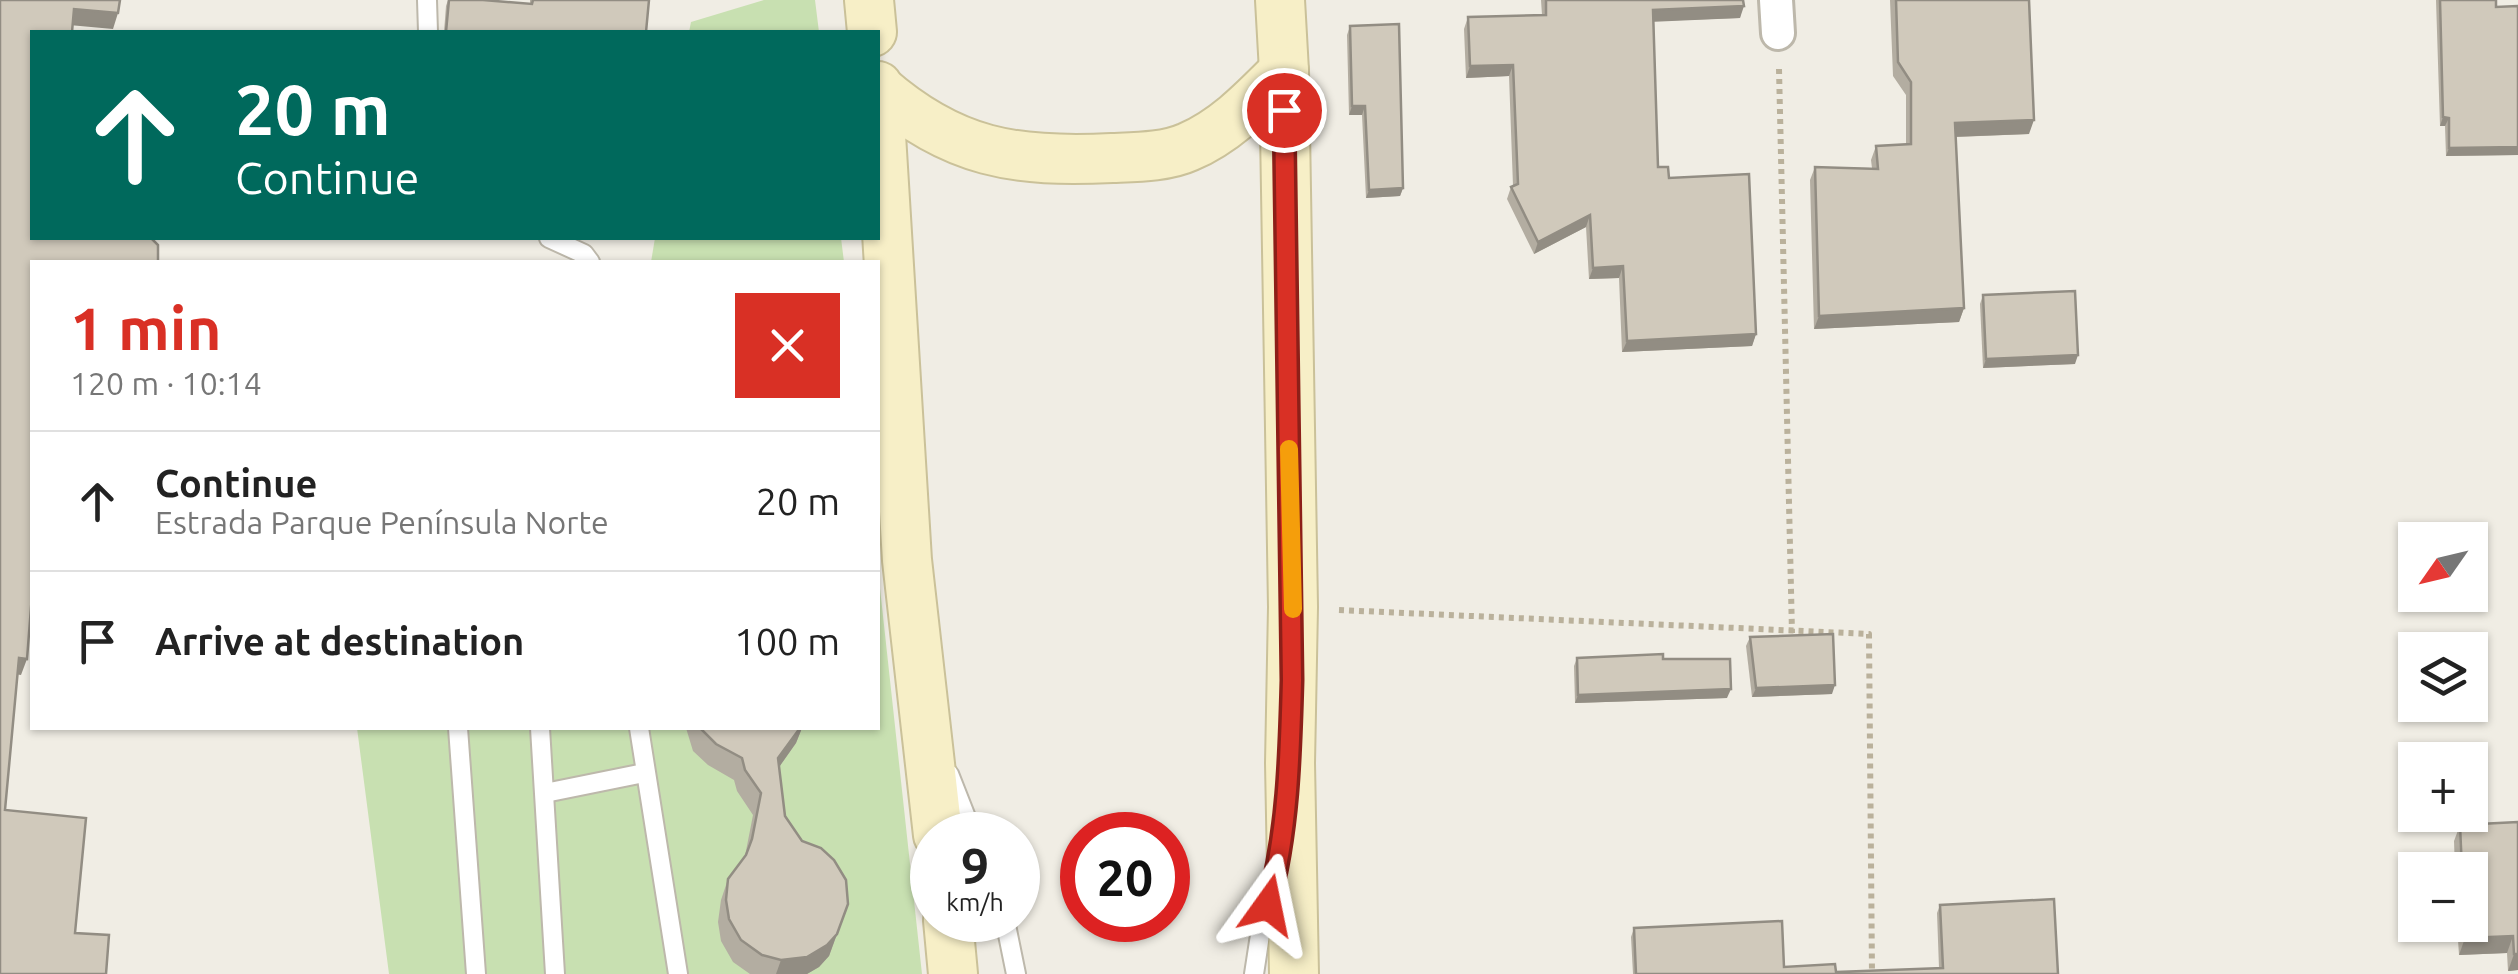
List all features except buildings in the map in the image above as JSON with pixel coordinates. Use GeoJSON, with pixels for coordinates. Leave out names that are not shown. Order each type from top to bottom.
{"type":"FeatureCollection","features":[{"type":"Feature","properties":{"kind":"main road"},"geometry":{"type":"LineString","coordinates":[[869,0],[872,30]]}},
{"type":"Feature","properties":{"kind":"main road"},"geometry":{"type":"LineString","coordinates":[[1280,0],[1293,608],[1290,763],[1294,974]]}},
{"type":"Feature","properties":{"kind":"main road"},"geometry":{"type":"LineString","coordinates":[[880,89],[930,129],[976,148],[1040,158],[1117,158],[1186,148],[1247,108],[1284,72]]}},
{"type":"Feature","properties":{"kind":"main road"},"geometry":{"type":"LineString","coordinates":[[880,120],[907,560],[935,812]]}},
{"type":"Feature","properties":{"kind":"main road"},"geometry":{"type":"LineString","coordinates":[[950,942],[954,974]]}},
{"type":"Feature","properties":{"kind":"lane"},"geometry":{"type":"LineString","coordinates":[[427,0],[428,30]]}},
{"type":"Feature","properties":{"kind":"lane"},"geometry":{"type":"LineString","coordinates":[[553,240],[588,260]]}},
{"type":"Feature","properties":{"kind":"lane"},"geometry":{"type":"LineString","coordinates":[[924,708],[963,812]]}},
{"type":"Feature","properties":{"kind":"lane"},"geometry":{"type":"LineString","coordinates":[[458,730],[476,974]]}},
{"type":"Feature","properties":{"kind":"lane"},"geometry":{"type":"LineString","coordinates":[[540,730],[555,974]]}},
{"type":"Feature","properties":{"kind":"lane"},"geometry":{"type":"LineString","coordinates":[[638,730],[678,974]]}},
{"type":"Feature","properties":{"kind":"lane"},"geometry":{"type":"LineString","coordinates":[[1254,974],[1276,876],[1290,763]]}},
{"type":"Feature","properties":{"kind":"lane"},"geometry":{"type":"LineString","coordinates":[[545,793],[644,772]]}},
{"type":"Feature","properties":{"kind":"lane"},"geometry":{"type":"LineString","coordinates":[[1011,942],[1016,974]]}},
{"type":"Feature","properties":{"kind":"path"},"geometry":{"type":"LineString","coordinates":[[1777,16],[1792,633]]}},
{"type":"Feature","properties":{"kind":"path"},"geometry":{"type":"LineString","coordinates":[[1293,608],[1869,634],[1872,974]]}},
{"type":"Feature","properties":{"kind":"green space"},"geometry":{"type":"Polygon","coordinates":[[[764,0],[815,0],[819,30],[689,30],[691,22],[764,0]]]}},
{"type":"Feature","properties":{"kind":"green space"},"geometry":{"type":"Polygon","coordinates":[[[655,240],[841,240],[844,260],[651,260],[655,240]]]}},
{"type":"Feature","properties":{"kind":"green space"},"geometry":{"type":"Polygon","coordinates":[[[880,588],[910,864],[910,942],[919,942],[922,974],[389,974],[357,730],[880,730],[880,588]]]}},
{"type":"Feature","properties":{"kind":"slow traffic"},"geometry":{"type":"LineString","coordinates":[[1289,449],[1293,609]]}},
{"type":"Feature","properties":{"kind":"route"},"geometry":{"type":"LineString","coordinates":[[1268,905],[1276,876],[1290,763],[1292,680],[1284,110]]}}]}
